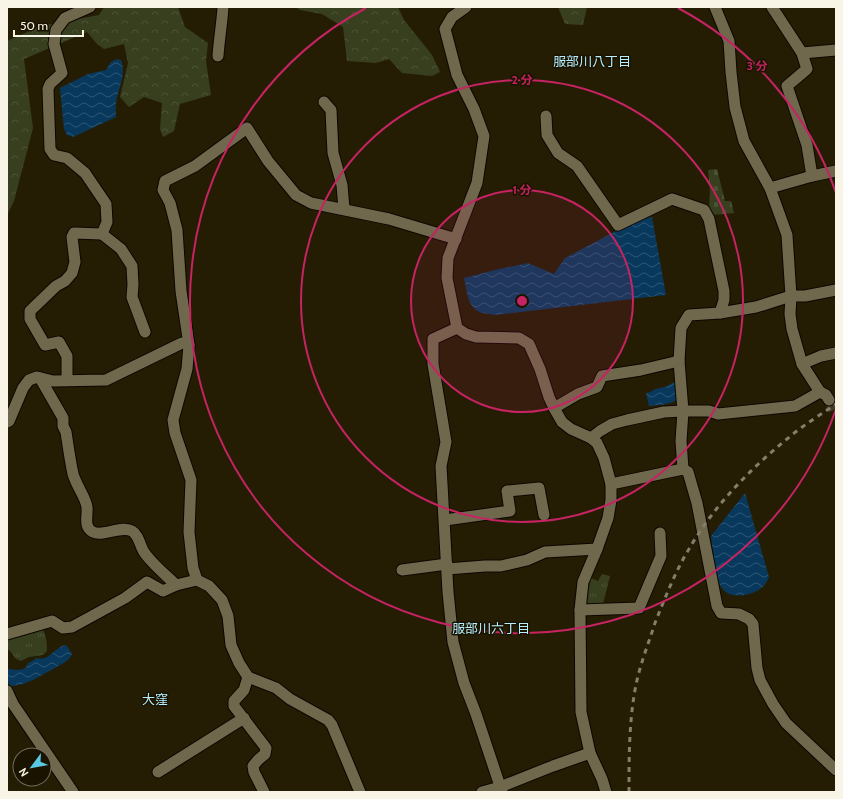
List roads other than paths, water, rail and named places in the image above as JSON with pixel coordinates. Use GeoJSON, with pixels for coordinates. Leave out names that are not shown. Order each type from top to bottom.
{"type":"FeatureCollection","features":[{"type":"Feature","properties":{"kind":"street"},"geometry":{"type":"LineString","coordinates":[[90,7],[66,18],[56,30],[54,44],[62,73],[50,84],[48,89],[50,149],[54,155],[68,158],[85,173],[106,204],[107,222],[102,234]]}},
{"type":"Feature","properties":{"kind":"street"},"geometry":{"type":"LineString","coordinates":[[218,56],[223,7]]}},
{"type":"Feature","properties":{"kind":"street"},"geometry":{"type":"LineString","coordinates":[[466,7],[456,10],[445,29],[457,75],[474,109],[484,136],[477,183],[448,258],[446,278],[457,328],[466,334],[476,337],[519,338],[529,344],[540,369],[549,397],[562,422],[570,429],[591,438],[597,443],[604,458],[611,484],[611,500],[608,518],[583,582],[580,610],[581,712],[590,753],[602,779],[606,792]]}},
{"type":"Feature","properties":{"kind":"street"},"geometry":{"type":"LineString","coordinates":[[715,7],[729,41],[735,107],[744,141],[770,188],[787,235],[791,296],[790,314],[792,329],[802,364],[820,392],[826,395],[829,400]]}},
{"type":"Feature","properties":{"kind":"street"},"geometry":{"type":"LineString","coordinates":[[772,7],[802,53],[807,69],[787,86],[807,145],[812,176]]}},
{"type":"Feature","properties":{"kind":"street"},"geometry":{"type":"LineString","coordinates":[[802,53],[836,50]]}},
{"type":"Feature","properties":{"kind":"street"},"geometry":{"type":"LineString","coordinates":[[324,102],[331,110],[333,153],[342,185],[344,209]]}},
{"type":"Feature","properties":{"kind":"street"},"geometry":{"type":"LineString","coordinates":[[546,116],[547,135],[558,153],[577,166],[618,225],[672,199],[704,210],[709,219],[724,291],[724,300],[720,313]]}},
{"type":"Feature","properties":{"kind":"street"},"geometry":{"type":"LineString","coordinates":[[360,792],[332,725],[328,720],[290,699],[276,688],[248,677],[239,663],[231,645],[228,616],[222,600],[208,586],[198,580],[192,568],[189,532],[191,480],[175,432],[173,420],[187,369],[189,345],[181,291],[177,230],[170,203],[163,190],[164,181],[195,166],[247,128],[268,161],[296,195],[311,203],[389,219],[456,239]]}},
{"type":"Feature","properties":{"kind":"street"},"geometry":{"type":"LineString","coordinates":[[770,188],[836,171]]}},
{"type":"Feature","properties":{"kind":"street"},"geometry":{"type":"LineString","coordinates":[[67,380],[67,356],[59,342],[45,345],[30,319],[30,311],[56,286],[65,281],[72,273],[75,262],[72,237],[74,233],[102,234],[121,249],[132,266],[132,297],[145,332]]}},
{"type":"Feature","properties":{"kind":"street"},"geometry":{"type":"LineString","coordinates":[[836,290],[805,296],[791,296],[756,307],[720,313],[689,315],[681,328],[679,361],[683,411],[681,441],[683,468],[688,472],[697,503],[717,606],[721,613],[739,614],[749,619],[753,624],[757,668],[760,680],[773,704],[786,723],[836,770]]}},
{"type":"Feature","properties":{"kind":"street"},"geometry":{"type":"LineString","coordinates":[[457,328],[433,339],[434,364],[446,442],[441,466],[453,642],[464,683],[501,789]]}},
{"type":"Feature","properties":{"kind":"street"},"geometry":{"type":"LineString","coordinates":[[7,422],[9,421],[23,388],[29,380],[37,377],[53,381],[106,380],[182,343],[189,345]]}},
{"type":"Feature","properties":{"kind":"street"},"geometry":{"type":"LineString","coordinates":[[802,364],[821,356],[836,353]]}},
{"type":"Feature","properties":{"kind":"street"},"geometry":{"type":"LineString","coordinates":[[554,408],[578,394],[597,387],[602,376],[641,370],[679,361]]}},
{"type":"Feature","properties":{"kind":"street"},"geometry":{"type":"LineString","coordinates":[[40,378],[63,418],[63,426],[66,432],[73,474],[87,508],[86,524],[92,532],[97,534],[124,530],[132,531],[146,556],[176,585]]}},
{"type":"Feature","properties":{"kind":"street"},"geometry":{"type":"LineString","coordinates":[[591,438],[612,424],[664,412],[709,411],[718,414],[795,406],[820,392]]}},
{"type":"Feature","properties":{"kind":"street"},"geometry":{"type":"LineString","coordinates":[[611,484],[683,468]]}},
{"type":"Feature","properties":{"kind":"street"},"geometry":{"type":"LineString","coordinates":[[445,520],[510,511],[507,491],[539,488],[544,515]]}},
{"type":"Feature","properties":{"kind":"street"},"geometry":{"type":"LineString","coordinates":[[580,610],[639,608],[661,556],[660,533]]}},
{"type":"Feature","properties":{"kind":"street"},"geometry":{"type":"LineString","coordinates":[[402,570],[501,566],[527,560],[545,552],[597,549]]}},
{"type":"Feature","properties":{"kind":"street"},"geometry":{"type":"LineString","coordinates":[[7,634],[52,621],[63,628],[72,627],[125,598],[147,582],[163,591],[176,585],[198,580]]}},
{"type":"Feature","properties":{"kind":"street"},"geometry":{"type":"LineString","coordinates":[[248,677],[244,690],[234,702],[234,706],[266,748],[265,754],[253,766],[254,772],[264,792]]}},
{"type":"Feature","properties":{"kind":"street"},"geometry":{"type":"LineString","coordinates":[[7,691],[13,704],[73,792]]}},
{"type":"Feature","properties":{"kind":"street"},"geometry":{"type":"LineString","coordinates":[[158,772],[244,718]]}},
{"type":"Feature","properties":{"kind":"street"},"geometry":{"type":"LineString","coordinates":[[482,792],[501,789],[552,766],[590,753]]}},
{"type":"Feature","properties":{"kind":"water"},"geometry":{"type":"Polygon","coordinates":[[[117,59],[121,60],[123,70],[116,103],[116,117],[73,137],[67,135],[64,129],[60,88],[88,74],[106,70],[111,62],[117,59]]]}},
{"type":"Feature","properties":{"kind":"water"},"geometry":{"type":"Polygon","coordinates":[[[652,217],[666,295],[495,315],[477,311],[468,298],[464,278],[528,263],[554,274],[565,258],[635,221],[652,217]]]}},
{"type":"Feature","properties":{"kind":"water"},"geometry":{"type":"Polygon","coordinates":[[[675,382],[677,397],[675,401],[666,404],[649,406],[646,393],[668,386],[675,382]]]}},
{"type":"Feature","properties":{"kind":"water"},"geometry":{"type":"Polygon","coordinates":[[[745,493],[769,577],[764,586],[756,591],[749,594],[732,595],[726,592],[719,583],[715,569],[711,536],[745,493]]]}},
{"type":"Feature","properties":{"kind":"water"},"geometry":{"type":"Polygon","coordinates":[[[65,645],[72,654],[69,659],[62,664],[23,684],[11,686],[9,684],[7,669],[16,670],[25,668],[28,663],[36,658],[44,658],[65,645]]]}},
{"type":"Feature","properties":{"kind":"tunnel"},"geometry":{"type":"LineString","coordinates":[[829,400],[836,413]]}},
{"type":"Feature","properties":{"kind":"railway"},"geometry":{"type":"LineString","coordinates":[[629,792],[630,728],[637,681],[641,664],[655,623],[679,567],[709,518],[746,476],[793,434],[836,404]]}},
{"type":"Feature","properties":{"kind":"district","name":"服部川八丁目"},"geometry":{"type":"Point","coordinates":[592,61]}},
{"type":"Feature","properties":{"kind":"district","name":"服部川六丁目"},"geometry":{"type":"Point","coordinates":[491,628]}},
{"type":"Feature","properties":{"kind":"district","name":"大窪"},"geometry":{"type":"Point","coordinates":[155,699]}}]}
